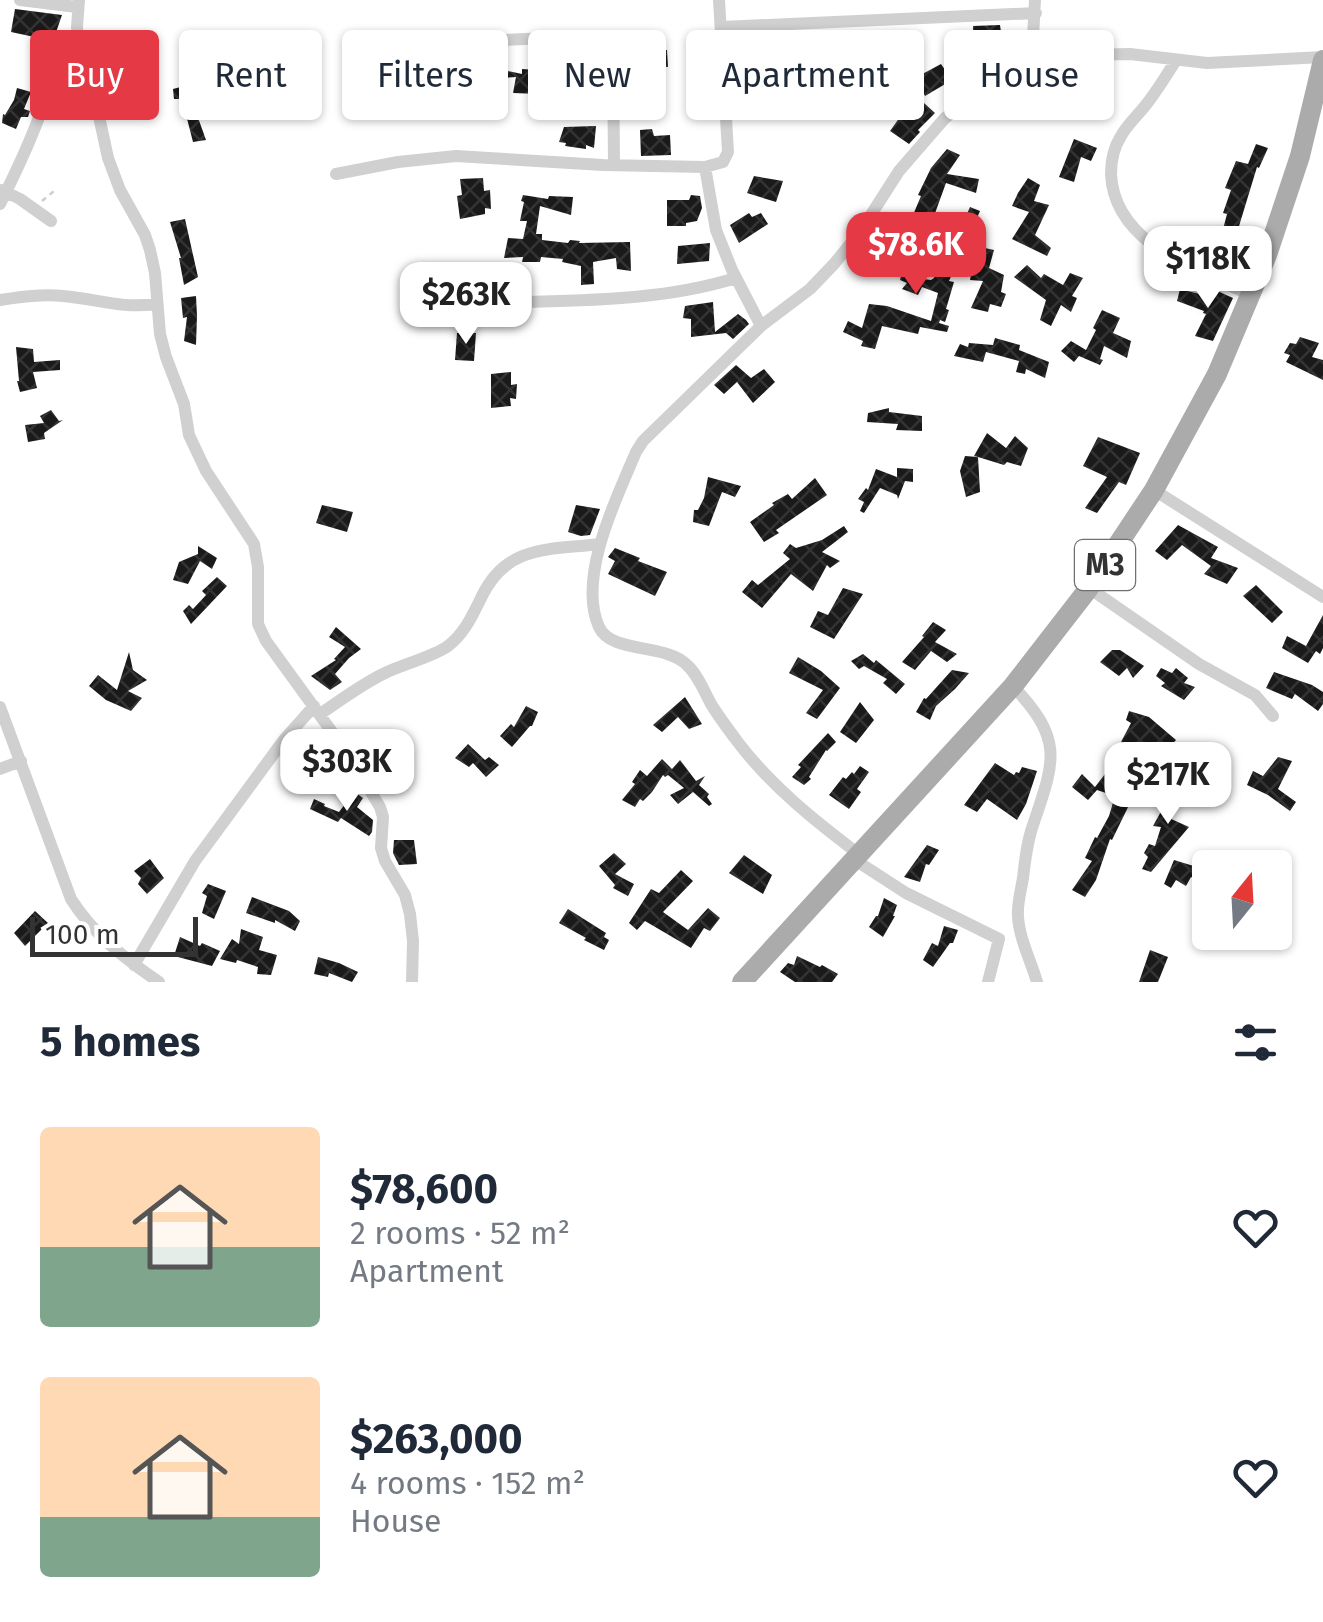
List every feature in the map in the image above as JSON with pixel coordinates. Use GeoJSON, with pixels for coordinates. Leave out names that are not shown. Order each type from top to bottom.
{"type":"FeatureCollection","features":[{"type":"Feature","properties":{"kind":"main road","name":"M3"},"geometry":{"type":"LineString","coordinates":[[742,982],[1012,686],[1089,588],[1154,490],[1217,374],[1267,255],[1300,156],[1323,59]]}},
{"type":"Feature","properties":{"kind":"street"},"geometry":{"type":"LineString","coordinates":[[20,0],[78,3],[79,30]]}},
{"type":"Feature","properties":{"kind":"street"},"geometry":{"type":"LineString","coordinates":[[336,174],[428,157],[456,156],[614,165],[705,167],[723,162],[728,152],[719,0]]}},
{"type":"Feature","properties":{"kind":"street"},"geometry":{"type":"LineString","coordinates":[[722,27],[1036,6]]}},
{"type":"Feature","properties":{"kind":"street"},"geometry":{"type":"LineString","coordinates":[[508,40],[594,36],[608,42],[612,53],[614,165]]}},
{"type":"Feature","properties":{"kind":"street"},"geometry":{"type":"LineString","coordinates":[[1114,54],[1207,63],[1323,59]]}},
{"type":"Feature","properties":{"kind":"street"},"geometry":{"type":"LineString","coordinates":[[1176,60],[1120,137],[1110,162],[1112,189],[1132,226],[1150,243],[1178,261],[1251,295]]}},
{"type":"Feature","properties":{"kind":"street"},"geometry":{"type":"LineString","coordinates":[[944,119],[899,171],[834,264],[810,289],[762,326],[642,441],[600,544],[592,596],[598,626],[604,635],[680,658],[768,778],[857,858],[906,893],[999,939],[1024,944]]}},
{"type":"Feature","properties":{"kind":"street"},"geometry":{"type":"LineString","coordinates":[[37,120],[2,195],[32,206],[51,221]]}},
{"type":"Feature","properties":{"kind":"street"},"geometry":{"type":"LineString","coordinates":[[100,120],[120,190],[150,250],[156,272],[160,334],[184,404],[188,434],[206,471],[254,544],[258,624],[380,806],[384,861],[405,895],[410,914],[412,982]]}},
{"type":"Feature","properties":{"kind":"street"},"geometry":{"type":"LineString","coordinates":[[705,167],[716,230],[762,326]]}},
{"type":"Feature","properties":{"kind":"street"},"geometry":{"type":"LineString","coordinates":[[496,303],[666,295],[736,278]]}},
{"type":"Feature","properties":{"kind":"street"},"geometry":{"type":"LineString","coordinates":[[0,300],[36,295],[67,296],[107,305],[157,304]]}},
{"type":"Feature","properties":{"kind":"street"},"geometry":{"type":"LineString","coordinates":[[1154,490],[1323,597]]}},
{"type":"Feature","properties":{"kind":"street"},"geometry":{"type":"LineString","coordinates":[[136,972],[195,861],[283,741],[317,710],[381,675],[443,650],[468,624],[488,584],[512,559],[535,552],[600,544]]}},
{"type":"Feature","properties":{"kind":"street"},"geometry":{"type":"LineString","coordinates":[[1089,588],[1176,650],[1254,695],[1273,716]]}},
{"type":"Feature","properties":{"kind":"street"},"geometry":{"type":"LineString","coordinates":[[1012,686],[1034,708],[1051,754],[1051,770],[1028,840],[1018,915],[1037,982]]}},
{"type":"Feature","properties":{"kind":"street"},"geometry":{"type":"LineString","coordinates":[[0,707],[71,899],[91,927],[136,972],[158,982]]}},
{"type":"Feature","properties":{"kind":"street"},"geometry":{"type":"LineString","coordinates":[[0,769],[21,761]]}},
{"type":"Feature","properties":{"kind":"street"},"geometry":{"type":"LineString","coordinates":[[988,982],[999,939]]}},
{"type":"Feature","properties":{"kind":"path"},"geometry":{"type":"LineString","coordinates":[[32,206],[54,191]]}},
{"type":"Feature","properties":{"kind":"building"},"geometry":{"type":"Polygon","coordinates":[[[15,9],[62,15],[57,30],[30,30],[30,36],[11,32],[15,9]]]}},
{"type":"Feature","properties":{"kind":"building"},"geometry":{"type":"Polygon","coordinates":[[[1000,25],[1001,30],[973,30],[973,26],[1000,25]]]}},
{"type":"Feature","properties":{"kind":"building"},"geometry":{"type":"Polygon","coordinates":[[[941,64],[944,85],[925,96],[924,73],[941,64]]]}},
{"type":"Feature","properties":{"kind":"building"},"geometry":{"type":"Polygon","coordinates":[[[522,69],[528,69],[528,94],[513,93],[516,77],[508,78],[508,71],[522,74],[522,69]]]}},
{"type":"Feature","properties":{"kind":"building"},"geometry":{"type":"Polygon","coordinates":[[[17,88],[30,92],[24,109],[30,111],[28,117],[21,117],[16,129],[2,123],[3,114],[14,100],[17,88]]]}},
{"type":"Feature","properties":{"kind":"building"},"geometry":{"type":"Polygon","coordinates":[[[924,103],[935,113],[909,144],[890,131],[898,120],[924,120],[924,103]]]}},
{"type":"Feature","properties":{"kind":"building"},"geometry":{"type":"Polygon","coordinates":[[[187,120],[199,120],[206,140],[193,142],[187,120]]]}},
{"type":"Feature","properties":{"kind":"building"},"geometry":{"type":"Polygon","coordinates":[[[596,126],[594,148],[559,142],[564,127],[596,126]]]}},
{"type":"Feature","properties":{"kind":"building"},"geometry":{"type":"Polygon","coordinates":[[[652,129],[654,136],[670,135],[671,155],[641,156],[640,130],[652,129]]]}},
{"type":"Feature","properties":{"kind":"building"},"geometry":{"type":"Polygon","coordinates":[[[1074,139],[1097,148],[1091,161],[1081,157],[1074,182],[1059,177],[1074,139]]]}},
{"type":"Feature","properties":{"kind":"building"},"geometry":{"type":"Polygon","coordinates":[[[1256,144],[1268,148],[1257,167],[1236,236],[1222,233],[1227,214],[1223,213],[1231,190],[1225,188],[1236,161],[1248,164],[1256,144]]]}},
{"type":"Feature","properties":{"kind":"building"},"geometry":{"type":"Polygon","coordinates":[[[947,149],[960,155],[947,174],[979,179],[976,193],[946,183],[930,227],[935,228],[929,241],[921,238],[908,273],[879,267],[882,251],[899,254],[905,245],[918,216],[913,215],[921,196],[918,195],[931,168],[947,149]]]}},
{"type":"Feature","properties":{"kind":"building"},"geometry":{"type":"Polygon","coordinates":[[[754,176],[783,181],[776,202],[747,193],[754,176]]]}},
{"type":"Feature","properties":{"kind":"building"},"geometry":{"type":"Polygon","coordinates":[[[483,178],[484,191],[490,190],[491,209],[460,219],[460,179],[483,178]]]}},
{"type":"Feature","properties":{"kind":"building"},"geometry":{"type":"Polygon","coordinates":[[[1028,178],[1040,185],[1034,201],[1049,205],[1035,235],[1051,248],[1047,256],[1012,239],[1029,212],[1012,206],[1028,178]]]}},
{"type":"Feature","properties":{"kind":"building"},"geometry":{"type":"Polygon","coordinates":[[[523,195],[573,197],[571,215],[540,206],[536,234],[542,234],[542,240],[568,243],[630,242],[631,271],[617,269],[616,258],[593,262],[594,284],[581,285],[581,266],[562,262],[563,259],[541,257],[540,262],[522,262],[523,257],[504,258],[508,238],[523,239],[527,221],[520,221],[523,195]]]}},
{"type":"Feature","properties":{"kind":"building"},"geometry":{"type":"Polygon","coordinates":[[[691,195],[700,196],[702,208],[697,221],[686,226],[667,226],[667,200],[689,200],[691,195]]]}},
{"type":"Feature","properties":{"kind":"building"},"geometry":{"type":"Polygon","coordinates":[[[970,207],[980,211],[949,281],[954,282],[946,309],[949,310],[945,322],[939,323],[949,326],[947,332],[920,327],[918,334],[882,326],[875,349],[861,346],[863,341],[843,332],[848,321],[862,328],[869,304],[931,321],[938,293],[922,287],[918,295],[902,289],[907,283],[900,280],[901,276],[931,280],[940,260],[949,263],[962,215],[966,216],[970,207]]]}},
{"type":"Feature","properties":{"kind":"building"},"geometry":{"type":"Polygon","coordinates":[[[749,213],[752,217],[761,213],[768,224],[739,243],[730,225],[749,213]]]}},
{"type":"Feature","properties":{"kind":"building"},"geometry":{"type":"Polygon","coordinates":[[[185,219],[198,277],[184,285],[170,222],[185,219]]]}},
{"type":"Feature","properties":{"kind":"building"},"geometry":{"type":"Polygon","coordinates":[[[1231,240],[1247,246],[1237,278],[1220,270],[1231,240]]]}},
{"type":"Feature","properties":{"kind":"building"},"geometry":{"type":"Polygon","coordinates":[[[710,243],[709,261],[677,264],[678,246],[710,243]]]}},
{"type":"Feature","properties":{"kind":"building"},"geometry":{"type":"Polygon","coordinates":[[[976,246],[994,250],[989,268],[1004,275],[1001,292],[1006,294],[1001,307],[990,304],[988,312],[971,308],[983,281],[970,280],[976,246]]]}},
{"type":"Feature","properties":{"kind":"building"},"geometry":{"type":"Polygon","coordinates":[[[1027,265],[1041,278],[1044,274],[1063,285],[1070,273],[1083,278],[1072,296],[1077,298],[1071,312],[1061,305],[1051,326],[1040,320],[1046,300],[1014,277],[1027,265]]]}},
{"type":"Feature","properties":{"kind":"building"},"geometry":{"type":"Polygon","coordinates":[[[1180,289],[1211,297],[1215,290],[1233,298],[1213,341],[1195,336],[1206,314],[1177,301],[1180,289]]]}},
{"type":"Feature","properties":{"kind":"building"},"geometry":{"type":"Polygon","coordinates":[[[196,296],[196,345],[184,341],[187,317],[183,318],[181,298],[196,296]]]}},
{"type":"Feature","properties":{"kind":"building"},"geometry":{"type":"Polygon","coordinates":[[[713,302],[715,332],[738,314],[749,324],[733,339],[726,333],[691,337],[691,319],[683,318],[685,306],[713,302]]]}},
{"type":"Feature","properties":{"kind":"building"},"geometry":{"type":"Polygon","coordinates":[[[1102,310],[1120,318],[1113,333],[1131,341],[1127,358],[1104,346],[1100,365],[1079,356],[1074,362],[1061,351],[1071,341],[1086,350],[1102,310]]]}},
{"type":"Feature","properties":{"kind":"building"},"geometry":{"type":"Polygon","coordinates":[[[457,333],[476,333],[474,361],[455,360],[457,333]]]}},
{"type":"Feature","properties":{"kind":"building"},"geometry":{"type":"Polygon","coordinates":[[[1300,337],[1319,343],[1312,357],[1323,360],[1323,380],[1286,362],[1290,355],[1284,353],[1300,337]]]}},
{"type":"Feature","properties":{"kind":"building"},"geometry":{"type":"Polygon","coordinates":[[[995,338],[1020,345],[1019,350],[1049,362],[1045,378],[1026,369],[1025,374],[1016,372],[1019,361],[986,352],[983,362],[954,356],[960,344],[993,345],[995,338]]]}},
{"type":"Feature","properties":{"kind":"building"},"geometry":{"type":"Polygon","coordinates":[[[16,347],[33,349],[34,362],[60,360],[60,370],[33,372],[37,388],[20,392],[16,347]]]}},
{"type":"Feature","properties":{"kind":"building"},"geometry":{"type":"Polygon","coordinates":[[[736,365],[751,378],[764,369],[775,382],[753,403],[737,382],[724,394],[714,385],[736,365]]]}},
{"type":"Feature","properties":{"kind":"building"},"geometry":{"type":"Polygon","coordinates":[[[511,372],[511,385],[517,384],[516,399],[510,398],[511,406],[491,408],[491,374],[511,372]]]}},
{"type":"Feature","properties":{"kind":"building"},"geometry":{"type":"Polygon","coordinates":[[[889,408],[889,412],[922,416],[922,431],[896,430],[898,424],[867,422],[868,413],[889,408]]]}},
{"type":"Feature","properties":{"kind":"building"},"geometry":{"type":"Polygon","coordinates":[[[51,410],[59,421],[63,420],[44,433],[45,439],[28,442],[25,425],[44,423],[40,416],[51,410]]]}},
{"type":"Feature","properties":{"kind":"building"},"geometry":{"type":"Polygon","coordinates":[[[987,433],[1006,448],[1015,436],[1028,448],[1021,466],[974,456],[987,433]]]}},
{"type":"Feature","properties":{"kind":"building"},"geometry":{"type":"Polygon","coordinates":[[[1098,437],[1140,453],[1126,485],[1119,482],[1097,513],[1085,508],[1107,477],[1083,466],[1098,437]]]}},
{"type":"Feature","properties":{"kind":"building"},"geometry":{"type":"Polygon","coordinates":[[[965,456],[978,457],[980,492],[966,497],[960,471],[965,456]]]}},
{"type":"Feature","properties":{"kind":"building"},"geometry":{"type":"Polygon","coordinates":[[[897,468],[913,469],[913,482],[905,481],[898,499],[880,488],[864,513],[860,511],[864,502],[858,499],[868,490],[876,469],[897,477],[897,468]]]}},
{"type":"Feature","properties":{"kind":"building"},"geometry":{"type":"Polygon","coordinates":[[[708,477],[741,486],[735,497],[722,492],[709,526],[693,522],[708,477]]]}},
{"type":"Feature","properties":{"kind":"building"},"geometry":{"type":"Polygon","coordinates":[[[815,478],[827,495],[764,542],[750,522],[788,494],[792,499],[815,478]]]}},
{"type":"Feature","properties":{"kind":"building"},"geometry":{"type":"Polygon","coordinates":[[[322,505],[353,512],[347,532],[316,523],[322,505]]]}},
{"type":"Feature","properties":{"kind":"building"},"geometry":{"type":"Polygon","coordinates":[[[576,505],[600,509],[590,535],[568,532],[576,505]]]}},
{"type":"Feature","properties":{"kind":"building"},"geometry":{"type":"Polygon","coordinates":[[[1178,525],[1218,547],[1211,558],[1238,568],[1227,584],[1204,574],[1211,566],[1182,545],[1167,560],[1155,551],[1178,525]]]}},
{"type":"Feature","properties":{"kind":"building"},"geometry":{"type":"Polygon","coordinates":[[[844,526],[848,532],[822,552],[840,561],[830,568],[827,565],[813,591],[791,574],[762,608],[742,592],[752,580],[758,585],[790,559],[783,553],[790,544],[796,548],[822,540],[844,526]]]}},
{"type":"Feature","properties":{"kind":"building"},"geometry":{"type":"Polygon","coordinates":[[[198,546],[217,558],[212,569],[200,561],[188,584],[173,580],[179,562],[198,554],[198,546]]]}},
{"type":"Feature","properties":{"kind":"building"},"geometry":{"type":"Polygon","coordinates":[[[615,548],[667,572],[655,596],[608,574],[615,561],[608,557],[615,548]]]}},
{"type":"Feature","properties":{"kind":"building"},"geometry":{"type":"Polygon","coordinates":[[[217,577],[227,586],[191,624],[183,611],[189,605],[193,609],[206,595],[202,591],[217,577]]]}},
{"type":"Feature","properties":{"kind":"building"},"geometry":{"type":"Polygon","coordinates":[[[1256,585],[1283,612],[1272,623],[1243,596],[1256,585]]]}},
{"type":"Feature","properties":{"kind":"building"},"geometry":{"type":"Polygon","coordinates":[[[843,588],[863,594],[834,639],[810,627],[818,611],[828,615],[843,588]]]}},
{"type":"Feature","properties":{"kind":"building"},"geometry":{"type":"Polygon","coordinates":[[[1323,615],[1320,654],[1316,651],[1308,663],[1282,648],[1287,636],[1306,646],[1323,615]]]}},
{"type":"Feature","properties":{"kind":"building"},"geometry":{"type":"Polygon","coordinates":[[[933,622],[946,630],[935,642],[957,654],[947,662],[931,651],[915,670],[902,662],[933,622]]]}},
{"type":"Feature","properties":{"kind":"building"},"geometry":{"type":"Polygon","coordinates":[[[336,627],[361,649],[335,674],[342,682],[330,690],[311,676],[336,660],[345,647],[329,637],[336,627]]]}},
{"type":"Feature","properties":{"kind":"building"},"geometry":{"type":"Polygon","coordinates":[[[1112,650],[1120,650],[1144,666],[1133,678],[1127,668],[1119,676],[1100,662],[1112,650]]]}},
{"type":"Feature","properties":{"kind":"building"},"geometry":{"type":"Polygon","coordinates":[[[129,652],[133,670],[147,680],[128,691],[142,698],[131,711],[106,700],[89,686],[98,675],[117,690],[129,652]]]}},
{"type":"Feature","properties":{"kind":"building"},"geometry":{"type":"Polygon","coordinates":[[[863,654],[905,684],[896,694],[883,683],[887,679],[864,666],[859,669],[851,661],[863,654]]]}},
{"type":"Feature","properties":{"kind":"building"},"geometry":{"type":"Polygon","coordinates":[[[798,657],[840,688],[817,719],[806,713],[823,690],[789,673],[798,657]]]}},
{"type":"Feature","properties":{"kind":"building"},"geometry":{"type":"Polygon","coordinates":[[[1161,668],[1172,673],[1176,668],[1188,678],[1184,683],[1195,687],[1184,700],[1161,686],[1165,683],[1156,676],[1161,668]]]}},
{"type":"Feature","properties":{"kind":"building"},"geometry":{"type":"Polygon","coordinates":[[[952,670],[969,673],[936,706],[930,720],[916,712],[924,698],[952,670]]]}},
{"type":"Feature","properties":{"kind":"building"},"geometry":{"type":"Polygon","coordinates":[[[1274,672],[1323,692],[1323,704],[1318,711],[1295,694],[1292,699],[1266,688],[1274,672]]]}},
{"type":"Feature","properties":{"kind":"building"},"geometry":{"type":"Polygon","coordinates":[[[685,697],[702,724],[689,729],[678,717],[662,732],[653,725],[685,697]]]}},
{"type":"Feature","properties":{"kind":"building"},"geometry":{"type":"Polygon","coordinates":[[[860,702],[874,720],[856,743],[840,732],[860,702]]]}},
{"type":"Feature","properties":{"kind":"building"},"geometry":{"type":"Polygon","coordinates":[[[526,706],[538,712],[532,726],[512,747],[500,736],[511,724],[514,727],[526,706]]]}},
{"type":"Feature","properties":{"kind":"building"},"geometry":{"type":"Polygon","coordinates":[[[1129,711],[1149,717],[1176,740],[1161,756],[1141,742],[1139,748],[1121,742],[1131,723],[1126,720],[1129,711]]]}},
{"type":"Feature","properties":{"kind":"building"},"geometry":{"type":"Polygon","coordinates":[[[828,733],[836,742],[826,750],[804,785],[792,777],[828,733]]]}},
{"type":"Feature","properties":{"kind":"building"},"geometry":{"type":"Polygon","coordinates":[[[468,744],[485,760],[489,757],[499,765],[486,777],[473,763],[469,767],[455,758],[468,744]]]}},
{"type":"Feature","properties":{"kind":"building"},"geometry":{"type":"Polygon","coordinates":[[[1278,757],[1292,761],[1278,789],[1296,802],[1290,811],[1247,785],[1253,771],[1263,776],[1278,757]]]}},
{"type":"Feature","properties":{"kind":"building"},"geometry":{"type":"Polygon","coordinates":[[[662,759],[672,769],[680,760],[696,781],[705,776],[699,785],[709,794],[712,804],[709,806],[693,792],[678,804],[670,795],[684,788],[668,775],[663,775],[635,807],[622,800],[640,770],[647,776],[662,759]]]}},
{"type":"Feature","properties":{"kind":"building"},"geometry":{"type":"Polygon","coordinates":[[[995,763],[1014,775],[1022,767],[1037,771],[1017,820],[987,799],[977,812],[964,805],[995,763]]]}},
{"type":"Feature","properties":{"kind":"building"},"geometry":{"type":"Polygon","coordinates":[[[860,766],[869,772],[849,809],[829,795],[843,777],[854,774],[860,766]]]}},
{"type":"Feature","properties":{"kind":"building"},"geometry":{"type":"Polygon","coordinates":[[[1082,774],[1095,787],[1105,774],[1124,786],[1126,775],[1143,783],[1110,839],[1096,880],[1085,897],[1072,890],[1092,861],[1085,858],[1109,816],[1115,796],[1097,790],[1088,800],[1072,787],[1082,774]]]}},
{"type":"Feature","properties":{"kind":"building"},"geometry":{"type":"Polygon","coordinates":[[[1179,779],[1193,783],[1184,804],[1177,802],[1169,818],[1189,827],[1151,872],[1142,869],[1148,857],[1144,853],[1149,844],[1155,846],[1161,827],[1153,826],[1179,779]]]}},
{"type":"Feature","properties":{"kind":"building"},"geometry":{"type":"Polygon","coordinates":[[[354,792],[363,798],[357,807],[373,820],[369,836],[341,818],[338,822],[310,809],[314,799],[339,812],[354,792]]]}},
{"type":"Feature","properties":{"kind":"building"},"geometry":{"type":"Polygon","coordinates":[[[394,840],[414,840],[417,864],[399,865],[393,853],[394,840]]]}},
{"type":"Feature","properties":{"kind":"building"},"geometry":{"type":"Polygon","coordinates":[[[927,845],[939,850],[926,864],[920,882],[904,877],[927,845]]]}},
{"type":"Feature","properties":{"kind":"building"},"geometry":{"type":"Polygon","coordinates":[[[614,853],[626,864],[615,874],[634,884],[628,896],[613,888],[615,885],[599,866],[614,853]]]}},
{"type":"Feature","properties":{"kind":"building"},"geometry":{"type":"Polygon","coordinates":[[[744,855],[772,875],[763,894],[729,873],[744,855]]]}},
{"type":"Feature","properties":{"kind":"building"},"geometry":{"type":"Polygon","coordinates":[[[150,859],[164,878],[147,894],[134,871],[150,859]]]}},
{"type":"Feature","properties":{"kind":"building"},"geometry":{"type":"Polygon","coordinates":[[[1174,860],[1192,866],[1192,878],[1186,886],[1176,880],[1171,888],[1164,884],[1174,860]]]}},
{"type":"Feature","properties":{"kind":"building"},"geometry":{"type":"Polygon","coordinates":[[[681,870],[693,881],[663,912],[688,930],[708,908],[720,918],[710,931],[704,928],[691,948],[645,921],[637,930],[629,923],[651,889],[659,893],[681,870]]]}},
{"type":"Feature","properties":{"kind":"building"},"geometry":{"type":"Polygon","coordinates":[[[208,884],[226,891],[214,919],[202,913],[207,896],[202,893],[208,884]]]}},
{"type":"Feature","properties":{"kind":"building"},"geometry":{"type":"Polygon","coordinates":[[[252,897],[289,911],[300,921],[295,931],[275,920],[246,913],[252,897]]]}},
{"type":"Feature","properties":{"kind":"building"},"geometry":{"type":"Polygon","coordinates":[[[884,898],[897,905],[883,937],[869,927],[884,898]]]}},
{"type":"Feature","properties":{"kind":"building"},"geometry":{"type":"Polygon","coordinates":[[[568,909],[606,933],[604,937],[609,940],[604,950],[559,923],[568,909]]]}},
{"type":"Feature","properties":{"kind":"building"},"geometry":{"type":"Polygon","coordinates":[[[35,911],[48,923],[25,946],[14,933],[35,911]]]}},
{"type":"Feature","properties":{"kind":"building"},"geometry":{"type":"Polygon","coordinates":[[[944,926],[958,930],[953,943],[933,967],[923,960],[932,943],[938,946],[944,926]]]}},
{"type":"Feature","properties":{"kind":"building"},"geometry":{"type":"Polygon","coordinates":[[[241,929],[263,937],[259,950],[277,955],[271,975],[257,974],[258,967],[237,960],[236,963],[220,959],[232,939],[239,944],[241,929]]]}},
{"type":"Feature","properties":{"kind":"building"},"geometry":{"type":"Polygon","coordinates":[[[180,937],[220,951],[212,966],[174,956],[180,937]]]}},
{"type":"Feature","properties":{"kind":"building"},"geometry":{"type":"Polygon","coordinates":[[[1150,950],[1168,957],[1158,982],[1139,982],[1150,950]]]}},
{"type":"Feature","properties":{"kind":"building"},"geometry":{"type":"Polygon","coordinates":[[[797,956],[838,974],[832,982],[795,982],[780,972],[788,963],[794,965],[797,956]]]}},
{"type":"Feature","properties":{"kind":"building"},"geometry":{"type":"Polygon","coordinates":[[[318,957],[358,972],[352,982],[329,973],[328,977],[314,974],[318,957]]]}}]}
